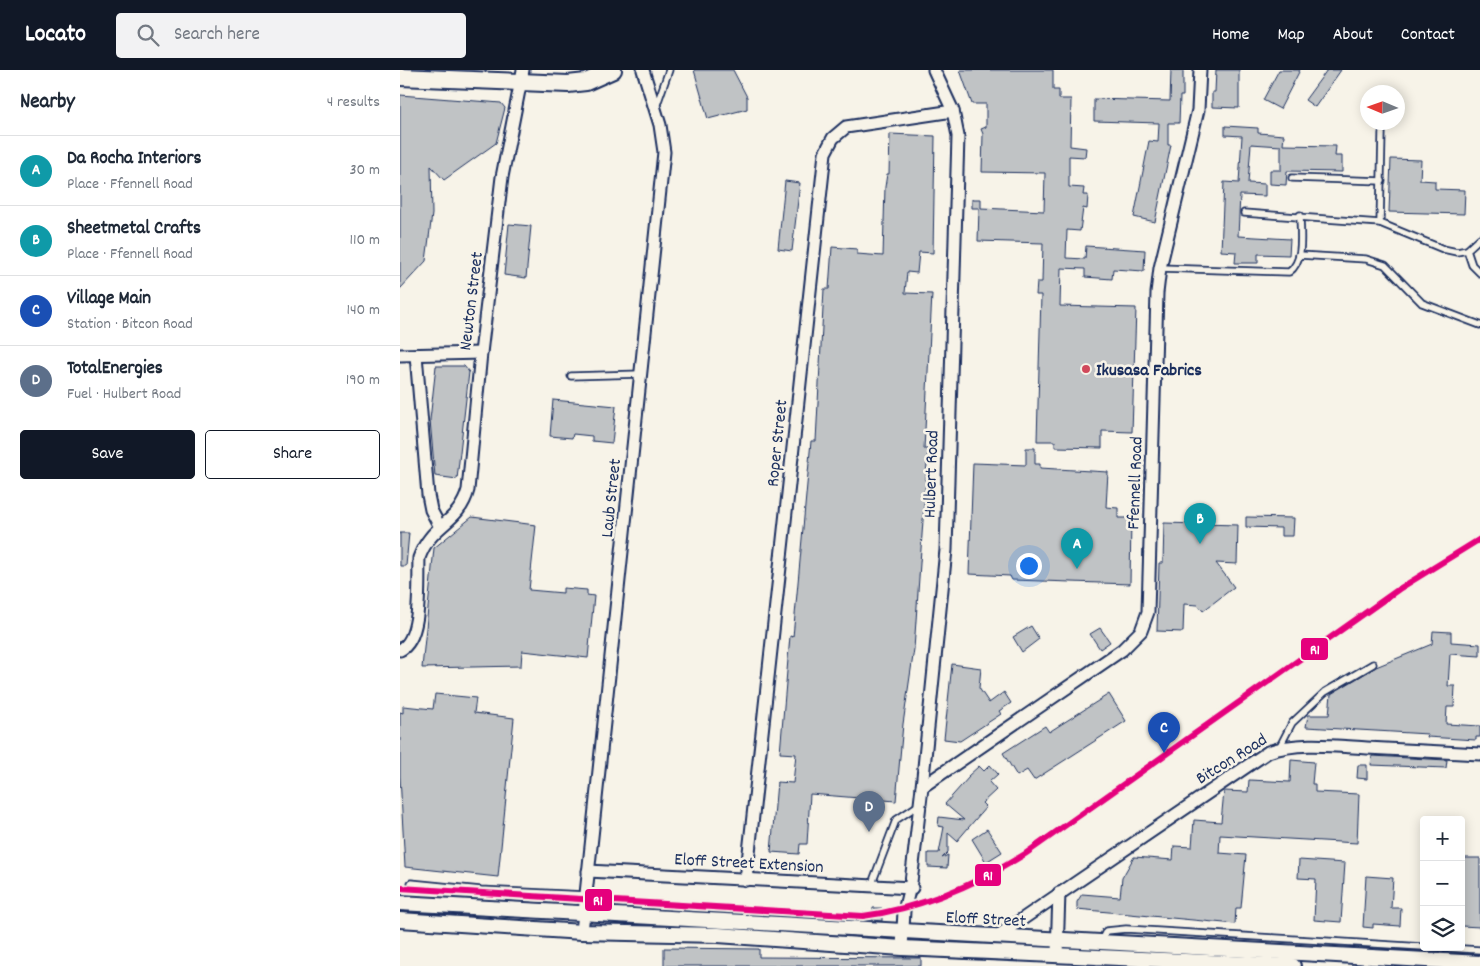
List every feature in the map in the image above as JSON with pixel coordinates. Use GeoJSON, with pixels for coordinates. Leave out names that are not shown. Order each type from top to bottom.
{"type":"FeatureCollection","features":[{"type":"Feature","properties":{"kind":"main road"},"geometry":{"type":"LineString","coordinates":[[400,77],[523,76],[568,84],[586,82],[613,70]]}},
{"type":"Feature","properties":{"kind":"street","name":"Laub Street"},"geometry":{"type":"LineString","coordinates":[[582,932],[664,152],[663,138],[643,70]]}},
{"type":"Feature","properties":{"kind":"street","name":"Hulbert Road"},"geometry":{"type":"LineString","coordinates":[[906,948],[910,886],[946,550],[958,136],[953,111],[934,70]]}},
{"type":"Feature","properties":{"kind":"street","name":"Ffennell Road"},"geometry":{"type":"LineString","coordinates":[[922,787],[1122,650],[1141,631],[1148,612],[1157,293],[1160,268],[1198,110],[1200,70]]}},
{"type":"Feature","properties":{"kind":"street","name":"Newton Street"},"geometry":{"type":"LineString","coordinates":[[400,650],[407,646],[414,634],[419,558],[428,538],[461,510],[468,490],[481,353],[502,177],[523,76]]}},
{"type":"Feature","properties":{"kind":"street","name":"Roper Street"},"geometry":{"type":"LineString","coordinates":[[746,880],[824,152],[832,138],[846,127],[953,111]]}},
{"type":"Feature","properties":{"kind":"street"},"geometry":{"type":"LineString","coordinates":[[400,355],[481,353]]}},
{"type":"Feature","properties":{"kind":"street"},"geometry":{"type":"LineString","coordinates":[[416,355],[428,495],[431,510],[440,527]]}},
{"type":"Feature","properties":{"kind":"street","name":"Bitcon Road"},"geometry":{"type":"LineString","coordinates":[[996,937],[1268,752],[1279,748],[1296,746],[1480,754]]}},
{"type":"Feature","properties":{"kind":"street","name":"Eloff Street Extension"},"geometry":{"type":"LineString","coordinates":[[588,872],[871,886],[910,886]]}},
{"type":"Feature","properties":{"kind":"street"},"geometry":{"type":"LineString","coordinates":[[1057,947],[1059,893]]}},
{"type":"Feature","properties":{"kind":"street","name":"Eloff Street"},"geometry":{"type":"LineString","coordinates":[[400,903],[584,915],[906,948],[1057,947],[1101,941],[1222,960],[1293,966]]}},
{"type":"Feature","properties":{"kind":"street","name":"Eloff Street"},"geometry":{"type":"LineString","coordinates":[[400,920],[582,932],[906,932],[996,937],[1057,947],[1124,962],[1222,960],[1480,964]]}},
{"type":"Feature","properties":{"kind":"lane"},"geometry":{"type":"LineString","coordinates":[[655,109],[669,70]]}},
{"type":"Feature","properties":{"kind":"lane"},"geometry":{"type":"LineString","coordinates":[[1380,223],[1382,133]]}},
{"type":"Feature","properties":{"kind":"lane"},"geometry":{"type":"LineString","coordinates":[[1292,178],[1382,181]]}},
{"type":"Feature","properties":{"kind":"lane"},"geometry":{"type":"LineString","coordinates":[[1244,213],[1300,215],[1380,223],[1443,250],[1457,252],[1467,250],[1480,238]]}},
{"type":"Feature","properties":{"kind":"lane"},"geometry":{"type":"LineString","coordinates":[[1160,268],[1282,273],[1294,268],[1299,255],[1300,215]]}},
{"type":"Feature","properties":{"kind":"lane"},"geometry":{"type":"LineString","coordinates":[[1467,250],[1472,265],[1480,273]]}},
{"type":"Feature","properties":{"kind":"lane"},"geometry":{"type":"LineString","coordinates":[[1299,255],[1366,260],[1385,264],[1422,302],[1480,324]]}},
{"type":"Feature","properties":{"kind":"lane"},"geometry":{"type":"LineString","coordinates":[[571,376],[641,374]]}},
{"type":"Feature","properties":{"kind":"lane"},"geometry":{"type":"LineString","coordinates":[[1279,748],[1292,723],[1325,692],[1373,664]]}},
{"type":"Feature","properties":{"kind":"lane"},"geometry":{"type":"LineString","coordinates":[[871,886],[896,820],[920,804]]}},
{"type":"Feature","properties":{"kind":"lane"},"geometry":{"type":"LineString","coordinates":[[411,883],[480,890],[586,895]]}},
{"type":"Feature","properties":{"kind":"lane"},"geometry":{"type":"LineString","coordinates":[[1100,956],[1101,941],[1106,931],[1126,929],[1420,947]]}},
{"type":"Feature","properties":{"kind":"lane"},"geometry":{"type":"LineString","coordinates":[[1465,949],[1480,950]]}},
{"type":"Feature","properties":{"kind":"building"},"geometry":{"type":"Polygon","coordinates":[[[694,70],[733,70],[747,97],[747,109],[708,119],[694,70]]]}},
{"type":"Feature","properties":{"kind":"building"},"geometry":{"type":"Polygon","coordinates":[[[960,70],[1053,70],[1053,90],[1059,90],[1059,99],[1071,99],[1070,146],[1086,148],[1085,157],[1069,156],[1069,187],[1084,188],[1083,195],[1088,195],[1087,209],[1083,208],[1080,231],[1067,230],[1066,258],[1085,259],[1086,246],[1145,250],[1144,271],[1113,269],[1112,279],[1085,277],[1085,269],[1061,268],[1060,306],[1136,308],[1132,432],[1102,431],[1102,448],[1055,447],[1055,441],[1037,441],[1041,295],[1036,295],[1037,282],[1042,282],[1043,243],[978,241],[979,208],[972,208],[972,199],[981,199],[981,208],[1044,211],[1045,173],[982,172],[983,134],[981,129],[986,127],[986,104],[972,104],[960,70]]]}},
{"type":"Feature","properties":{"kind":"building"},"geometry":{"type":"Polygon","coordinates":[[[1171,70],[1183,70],[1183,96],[1180,96],[1179,123],[1168,123],[1168,145],[1171,145],[1155,222],[1134,217],[1149,141],[1158,142],[1159,123],[1094,121],[1094,99],[1170,101],[1171,70]]]}},
{"type":"Feature","properties":{"kind":"building"},"geometry":{"type":"Polygon","coordinates":[[[1216,70],[1239,70],[1239,108],[1212,107],[1212,92],[1215,92],[1216,70]]]}},
{"type":"Feature","properties":{"kind":"building"},"geometry":{"type":"Polygon","coordinates":[[[1279,70],[1300,70],[1280,109],[1263,100],[1279,70]]]}},
{"type":"Feature","properties":{"kind":"building"},"geometry":{"type":"Polygon","coordinates":[[[1327,70],[1341,70],[1315,107],[1305,100],[1327,70]]]}},
{"type":"Feature","properties":{"kind":"building"},"geometry":{"type":"Polygon","coordinates":[[[400,95],[501,103],[505,108],[496,143],[444,180],[431,166],[432,214],[426,261],[400,289],[400,95]]]}},
{"type":"Feature","properties":{"kind":"building"},"geometry":{"type":"Polygon","coordinates":[[[1225,126],[1258,128],[1258,133],[1284,135],[1283,145],[1336,146],[1335,156],[1342,156],[1342,172],[1287,171],[1286,185],[1270,184],[1270,170],[1281,170],[1281,146],[1251,144],[1248,183],[1265,184],[1265,196],[1240,195],[1238,236],[1290,239],[1289,255],[1258,254],[1258,263],[1235,263],[1236,252],[1221,251],[1224,182],[1239,183],[1242,136],[1225,135],[1225,126]]]}},
{"type":"Feature","properties":{"kind":"building"},"geometry":{"type":"Polygon","coordinates":[[[890,134],[935,136],[933,253],[919,252],[917,273],[907,272],[905,293],[932,294],[924,449],[928,449],[914,649],[903,724],[896,801],[810,794],[807,844],[800,844],[799,854],[771,852],[777,782],[793,783],[796,754],[780,753],[790,636],[793,637],[811,441],[816,441],[824,289],[829,289],[832,247],[857,249],[857,254],[883,256],[885,187],[887,174],[889,174],[890,134]]]}},
{"type":"Feature","properties":{"kind":"building"},"geometry":{"type":"Polygon","coordinates":[[[1391,159],[1421,160],[1420,180],[1435,181],[1435,189],[1465,190],[1464,214],[1389,212],[1391,159]]]}},
{"type":"Feature","properties":{"kind":"building"},"geometry":{"type":"Polygon","coordinates":[[[785,181],[800,183],[792,251],[778,249],[785,181]]]}},
{"type":"Feature","properties":{"kind":"building"},"geometry":{"type":"Polygon","coordinates":[[[509,224],[531,226],[526,278],[504,275],[509,224]]]}},
{"type":"Feature","properties":{"kind":"building"},"geometry":{"type":"Polygon","coordinates":[[[436,366],[464,366],[469,372],[457,479],[435,476],[430,420],[436,366]]]}},
{"type":"Feature","properties":{"kind":"building"},"geometry":{"type":"Polygon","coordinates":[[[553,400],[616,406],[612,443],[592,441],[592,436],[573,434],[572,438],[550,436],[553,400]]]}},
{"type":"Feature","properties":{"kind":"building"},"geometry":{"type":"Polygon","coordinates":[[[1026,448],[1035,448],[1035,464],[1040,464],[1040,468],[1108,472],[1106,507],[1118,508],[1118,518],[1131,518],[1130,584],[1012,580],[1010,576],[969,574],[973,463],[1026,465],[1026,448]]]}},
{"type":"Feature","properties":{"kind":"building"},"geometry":{"type":"Polygon","coordinates":[[[472,517],[536,525],[529,590],[563,593],[563,588],[587,590],[587,595],[594,596],[588,658],[522,651],[521,666],[422,668],[434,548],[472,517]]]}},
{"type":"Feature","properties":{"kind":"building"},"geometry":{"type":"Polygon","coordinates":[[[1246,517],[1294,518],[1293,536],[1281,536],[1281,528],[1246,527],[1246,517]]]}},
{"type":"Feature","properties":{"kind":"building"},"geometry":{"type":"Polygon","coordinates":[[[1164,523],[1238,525],[1237,564],[1216,563],[1234,587],[1203,611],[1198,605],[1184,604],[1183,632],[1157,631],[1159,563],[1163,563],[1164,523]]]}},
{"type":"Feature","properties":{"kind":"building"},"geometry":{"type":"Polygon","coordinates":[[[400,533],[409,533],[406,566],[400,566],[400,533]]]}},
{"type":"Feature","properties":{"kind":"building"},"geometry":{"type":"Polygon","coordinates":[[[1031,626],[1039,639],[1022,652],[1013,637],[1031,626]]]}},
{"type":"Feature","properties":{"kind":"building"},"geometry":{"type":"Polygon","coordinates":[[[1100,628],[1110,642],[1100,649],[1090,634],[1100,628]]]}},
{"type":"Feature","properties":{"kind":"building"},"geometry":{"type":"Polygon","coordinates":[[[1433,631],[1451,632],[1451,642],[1480,644],[1480,656],[1450,654],[1448,686],[1455,686],[1454,707],[1447,707],[1446,724],[1480,726],[1480,737],[1476,737],[1476,740],[1427,737],[1428,734],[1306,727],[1308,715],[1329,715],[1331,694],[1376,667],[1432,644],[1433,631]]]}},
{"type":"Feature","properties":{"kind":"building"},"geometry":{"type":"Polygon","coordinates":[[[952,664],[981,668],[979,688],[989,703],[1004,692],[1011,703],[999,711],[1001,714],[960,741],[944,739],[952,664]]]}},
{"type":"Feature","properties":{"kind":"building"},"geometry":{"type":"Polygon","coordinates":[[[435,694],[476,698],[474,713],[514,718],[498,877],[405,867],[400,776],[400,712],[403,713],[403,706],[433,709],[435,694]]]}},
{"type":"Feature","properties":{"kind":"building"},"geometry":{"type":"Polygon","coordinates":[[[1109,694],[1126,721],[1034,780],[1027,770],[1017,776],[1003,753],[1045,726],[1049,732],[1109,694]]]}},
{"type":"Feature","properties":{"kind":"building"},"geometry":{"type":"Polygon","coordinates":[[[1372,756],[1447,760],[1446,768],[1371,765],[1372,756]]]}},
{"type":"Feature","properties":{"kind":"building"},"geometry":{"type":"Polygon","coordinates":[[[1291,760],[1314,762],[1312,784],[1315,784],[1315,792],[1359,794],[1357,843],[1220,835],[1219,853],[1246,855],[1241,908],[1236,908],[1235,924],[1077,909],[1077,902],[1082,894],[1120,897],[1122,878],[1134,857],[1173,860],[1174,846],[1192,847],[1194,820],[1221,822],[1224,791],[1248,792],[1249,780],[1290,782],[1291,760]]]}},
{"type":"Feature","properties":{"kind":"building"},"geometry":{"type":"Polygon","coordinates":[[[990,765],[998,774],[989,782],[996,790],[982,803],[986,807],[957,841],[948,833],[948,852],[942,858],[948,855],[947,868],[928,867],[928,853],[939,853],[944,827],[938,826],[939,817],[964,820],[945,804],[968,776],[979,766],[984,771],[990,765]]]}},
{"type":"Feature","properties":{"kind":"building"},"geometry":{"type":"Polygon","coordinates":[[[1358,765],[1367,765],[1367,779],[1357,778],[1358,765]]]}},
{"type":"Feature","properties":{"kind":"building"},"geometry":{"type":"Polygon","coordinates":[[[987,829],[1002,852],[986,862],[972,839],[987,829]]]}},
{"type":"Feature","properties":{"kind":"building"},"geometry":{"type":"Polygon","coordinates":[[[1465,858],[1480,858],[1480,927],[1465,926],[1465,858]]]}},
{"type":"Feature","properties":{"kind":"building"},"geometry":{"type":"Polygon","coordinates":[[[1299,860],[1345,863],[1341,922],[1314,920],[1316,879],[1298,878],[1299,860]]]}},
{"type":"Feature","properties":{"kind":"building"},"geometry":{"type":"Polygon","coordinates":[[[1366,876],[1393,878],[1391,908],[1401,908],[1400,926],[1373,924],[1373,928],[1363,927],[1366,876]]]}},
{"type":"Feature","properties":{"kind":"building"},"geometry":{"type":"Polygon","coordinates":[[[873,908],[882,908],[882,921],[872,920],[873,908]]]}},
{"type":"Feature","properties":{"kind":"building"},"geometry":{"type":"Polygon","coordinates":[[[664,948],[759,949],[759,957],[921,958],[921,966],[664,966],[664,948]]]}},
{"type":"Feature","properties":{"kind":"railway"},"geometry":{"type":"LineString","coordinates":[[933,899],[981,879],[1025,854],[1399,589],[1480,539]]}},
{"type":"Feature","properties":{"kind":"transit line","name":"R1"},"geometry":{"type":"LineString","coordinates":[[400,888],[863,916],[927,901],[987,876],[1025,854],[1399,589],[1480,539]]}},
{"type":"Feature","properties":{"kind":"place","name":"Ikusasa Fabrics"},"geometry":{"type":"Point","coordinates":[1086,369]}},
{"type":"Feature","properties":{"kind":"place","name":"Sheetmetal Crafts"},"geometry":{"type":"Point","coordinates":[1200,544]}},
{"type":"Feature","properties":{"kind":"place","name":"Da Rocha Interiors"},"geometry":{"type":"Point","coordinates":[1077,569]}},
{"type":"Feature","properties":{"kind":"place","name":"Village Main"},"geometry":{"type":"Point","coordinates":[1164,753]}},
{"type":"Feature","properties":{"kind":"place","name":"TotalEnergies"},"geometry":{"type":"Point","coordinates":[869,832]}}]}
